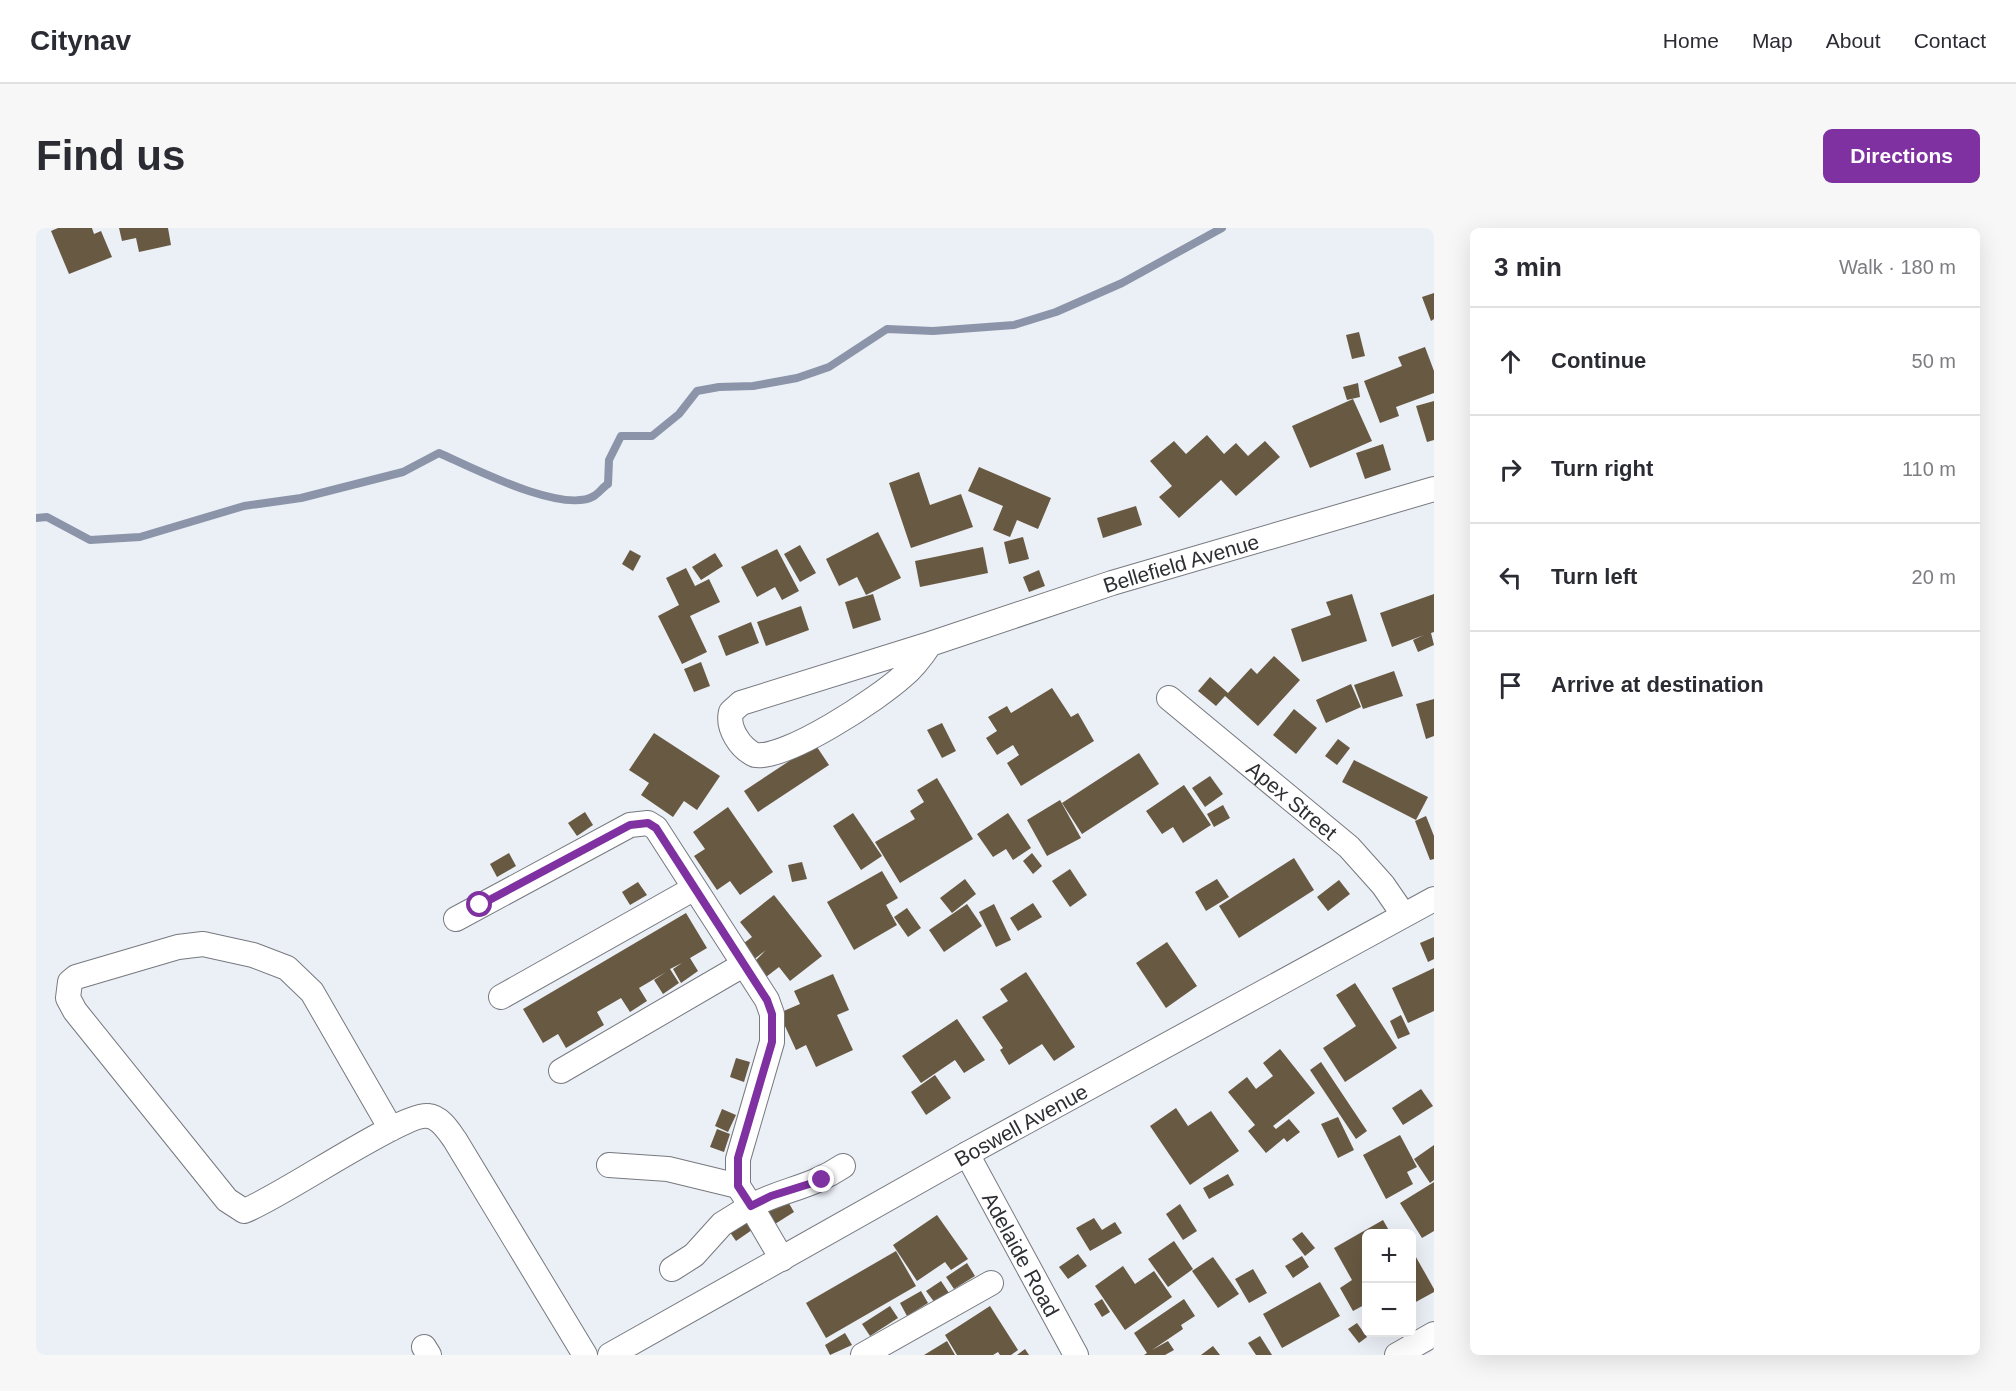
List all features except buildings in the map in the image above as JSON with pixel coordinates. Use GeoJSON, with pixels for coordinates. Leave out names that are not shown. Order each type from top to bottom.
{"type":"FeatureCollection","features":[{"type":"Feature","properties":{"kind":"street","name":"Bellefield Avenue"},"geometry":{"type":"LineString","coordinates":[[930,644],[909,671],[885,691],[846,717],[785,749],[773,754],[755,755],[743,747],[732,729],[731,712],[741,703],[930,644],[1112,583],[1434,489]]}},
{"type":"Feature","properties":{"kind":"street","name":"Apex Street"},"geometry":{"type":"LineString","coordinates":[[1169,698],[1349,847],[1383,885],[1403,914]]}},
{"type":"Feature","properties":{"kind":"street"},"geometry":{"type":"LineString","coordinates":[[456,919],[639,822],[648,823],[656,828],[693,889],[767,1000],[774,1028],[738,1158],[744,1196],[782,1259]]}},
{"type":"Feature","properties":{"kind":"street"},"geometry":{"type":"LineString","coordinates":[[501,997],[693,889]]}},
{"type":"Feature","properties":{"kind":"street","name":"Boswell Avenue"},"geometry":{"type":"LineString","coordinates":[[610,1355],[968,1154],[1434,899]]}},
{"type":"Feature","properties":{"kind":"street"},"geometry":{"type":"LineString","coordinates":[[391,1129],[312,992],[287,968],[253,955],[203,944],[178,947],[76,977],[70,982],[68,998],[75,1011],[227,1200],[238,1209],[244,1211],[254,1208],[391,1129],[422,1115],[438,1119],[447,1129],[585,1355]]}},
{"type":"Feature","properties":{"kind":"street"},"geometry":{"type":"LineString","coordinates":[[561,1071],[743,966]]}},
{"type":"Feature","properties":{"kind":"street","name":"Adelaide Road"},"geometry":{"type":"LineString","coordinates":[[968,1154],[1076,1355]]}},
{"type":"Feature","properties":{"kind":"street"},"geometry":{"type":"LineString","coordinates":[[609,1165],[657,1167],[744,1196],[771,1196],[806,1187],[843,1166]]}},
{"type":"Feature","properties":{"kind":"street"},"geometry":{"type":"LineString","coordinates":[[672,1269],[694,1255],[744,1196]]}},
{"type":"Feature","properties":{"kind":"street"},"geometry":{"type":"LineString","coordinates":[[863,1355],[992,1283]]}},
{"type":"Feature","properties":{"kind":"street"},"geometry":{"type":"LineString","coordinates":[[1397,1355],[1434,1334]]}},
{"type":"Feature","properties":{"kind":"waterway"},"geometry":{"type":"LineString","coordinates":[[36,518],[47,517],[90,540],[140,537],[244,506],[301,498],[403,472],[439,453],[517,487],[561,499],[580,500],[594,496],[608,484],[609,460],[621,436],[652,436],[679,414],[697,391],[719,387],[753,386],[797,378],[829,367],[887,329],[933,331],[1014,325],[1056,312],[1122,283],[1222,228]]}},
{"type":"Feature","properties":{"kind":"route"},"geometry":{"type":"LineString","coordinates":[[480,905],[630,825],[639,822],[648,823],[656,828],[693,889],[767,1000],[772,1014],[774,1028],[772,1042],[738,1158],[738,1186],[751,1206],[779,1193],[806,1187],[822,1180]]}}]}
